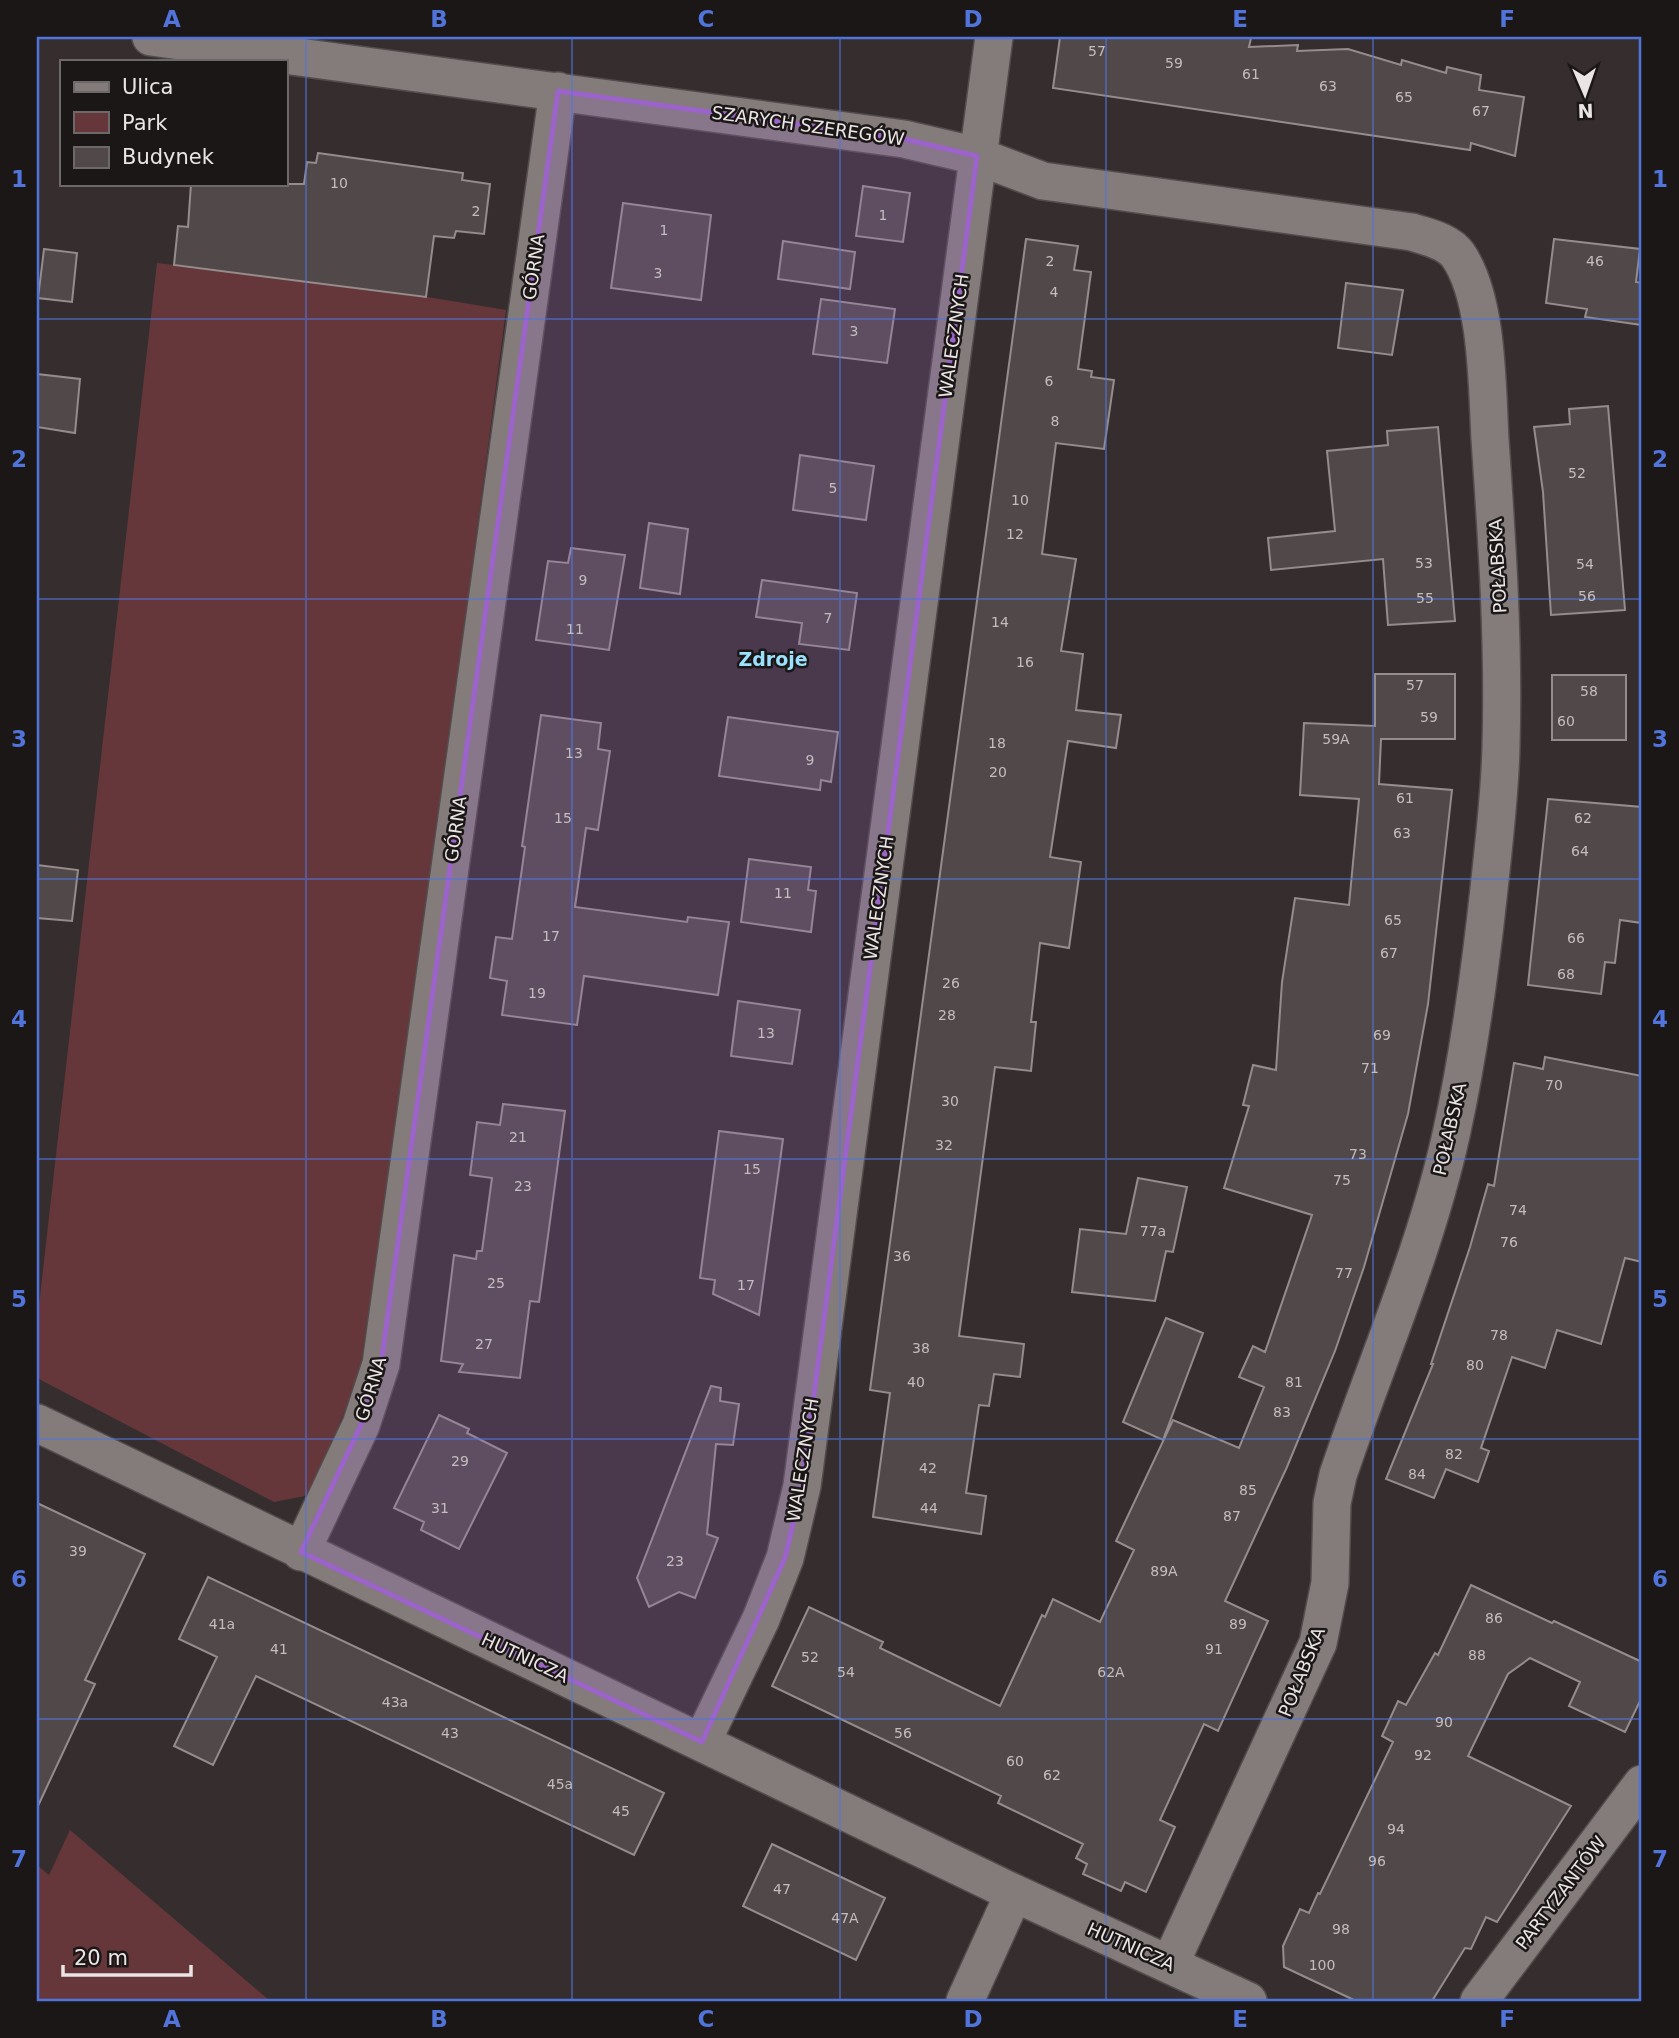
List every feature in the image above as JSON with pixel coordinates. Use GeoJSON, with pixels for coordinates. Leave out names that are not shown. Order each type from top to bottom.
{"type":"FeatureCollection","features":[{"type":"Feature","properties":{"kind":"street","name":"SZARYCH SZEREGÓW"},"geometry":{"type":"LineString","coordinates":[[151,37],[904,139],[977,156],[1043,181],[1412,232],[1438,240],[1456,251]]}},
{"type":"Feature","properties":{"kind":"street","name":"WALECZNYCH"},"geometry":{"type":"LineString","coordinates":[[702,1742],[761,1619],[785,1558],[802,1486],[993,37]]}},
{"type":"Feature","properties":{"kind":"street","name":"GÓRNA"},"geometry":{"type":"LineString","coordinates":[[301,1552],[361,1425],[381,1364],[558,92]]}},
{"type":"Feature","properties":{"kind":"street","name":"POŁABSKA"},"geometry":{"type":"LineString","coordinates":[[1170,1964],[1318,1643],[1329,1583],[1332,1503],[1338,1475],[1400,1306],[1428,1218],[1451,1135],[1478,989],[1501,759],[1500,607],[1485,358],[1475,289],[1456,251]]}},
{"type":"Feature","properties":{"kind":"street","name":"HUTNICZA"},"geometry":{"type":"LineString","coordinates":[[37,1423],[1014,1893],[1248,2001]]}},
{"type":"Feature","properties":{"kind":"street","name":"PARTYZANTÓW"},"geometry":{"type":"LineString","coordinates":[[1479,2001],[1642,1784]]}},
{"type":"Feature","properties":{"kind":"street"},"geometry":{"type":"LineString","coordinates":[[965,2001],[1014,1893]]}},
{"type":"Feature","properties":{"kind":"highlighted area"},"geometry":{"type":"Polygon","coordinates":[[[558,91],[904,139],[977,156],[802,1486],[785,1558],[702,1742],[301,1552],[361,1425],[381,1364],[558,91]]]}},
{"type":"Feature","properties":{"kind":"green space"},"geometry":{"type":"Polygon","coordinates":[[[157,263],[385,290],[506,310],[399,1120],[359,1375],[315,1485],[305,1496],[274,1502],[37,1378],[37,1323],[157,263]]]}},
{"type":"Feature","properties":{"kind":"green space"},"geometry":{"type":"Polygon","coordinates":[[[70,1830],[270,2001],[37,2001],[37,1865],[49,1875],[70,1830]]]}},
{"type":"Feature","properties":{"kind":"building"},"geometry":{"type":"Polygon","coordinates":[[[1060,37],[1251,38],[1249,47],[1298,45],[1297,51],[1348,49],[1401,65],[1402,60],[1446,73],[1447,67],[1481,75],[1479,90],[1524,97],[1515,156],[1471,143],[1470,150],[1053,88],[1060,37]]]}},
{"type":"Feature","properties":{"kind":"building"},"geometry":{"type":"Polygon","coordinates":[[[318,153],[463,173],[462,180],[490,184],[484,234],[456,231],[454,238],[434,236],[426,297],[174,265],[178,226],[188,227],[191,186],[304,184],[307,162],[316,163],[318,153]]]}},
{"type":"Feature","properties":{"kind":"building"},"geometry":{"type":"Polygon","coordinates":[[[863,186],[910,193],[903,242],[856,236],[863,186]]]}},
{"type":"Feature","properties":{"kind":"building"},"geometry":{"type":"Polygon","coordinates":[[[623,203],[711,215],[701,300],[611,288],[623,203]]]}},
{"type":"Feature","properties":{"kind":"building"},"geometry":{"type":"Polygon","coordinates":[[[1026,239],[1078,246],[1074,270],[1091,272],[1078,369],[1092,371],[1091,377],[1114,380],[1104,449],[1056,443],[1042,554],[1076,559],[1061,651],[1083,654],[1076,710],[1121,715],[1116,748],[1068,741],[1050,857],[1081,862],[1069,948],[1040,943],[1031,1022],[1036,1022],[1031,1071],[995,1067],[959,1336],[1024,1344],[1020,1377],[994,1374],[989,1406],[979,1405],[966,1493],[986,1496],[981,1534],[873,1517],[890,1393],[870,1390],[1026,239]]]}},
{"type":"Feature","properties":{"kind":"building"},"geometry":{"type":"Polygon","coordinates":[[[1554,239],[1640,249],[1636,282],[1642,283],[1642,325],[1585,317],[1587,309],[1546,303],[1554,239]]]}},
{"type":"Feature","properties":{"kind":"building"},"geometry":{"type":"Polygon","coordinates":[[[783,241],[855,252],[850,289],[778,279],[783,241]]]}},
{"type":"Feature","properties":{"kind":"building"},"geometry":{"type":"Polygon","coordinates":[[[44,249],[77,253],[72,302],[38,298],[44,249]]]}},
{"type":"Feature","properties":{"kind":"building"},"geometry":{"type":"Polygon","coordinates":[[[1346,283],[1403,290],[1392,355],[1338,348],[1346,283]]]}},
{"type":"Feature","properties":{"kind":"building"},"geometry":{"type":"Polygon","coordinates":[[[821,299],[895,309],[887,363],[813,354],[821,299]]]}},
{"type":"Feature","properties":{"kind":"building"},"geometry":{"type":"Polygon","coordinates":[[[37,374],[80,379],[75,433],[37,427],[37,374]]]}},
{"type":"Feature","properties":{"kind":"building"},"geometry":{"type":"Polygon","coordinates":[[[1608,406],[1625,610],[1551,615],[1543,492],[1534,427],[1570,424],[1569,409],[1608,406]]]}},
{"type":"Feature","properties":{"kind":"building"},"geometry":{"type":"Polygon","coordinates":[[[1438,427],[1455,621],[1388,625],[1383,559],[1271,570],[1268,538],[1335,531],[1327,451],[1388,445],[1387,431],[1438,427]]]}},
{"type":"Feature","properties":{"kind":"building"},"geometry":{"type":"Polygon","coordinates":[[[800,455],[874,466],[866,520],[793,510],[800,455]]]}},
{"type":"Feature","properties":{"kind":"building"},"geometry":{"type":"Polygon","coordinates":[[[649,523],[688,529],[680,594],[640,588],[649,523]]]}},
{"type":"Feature","properties":{"kind":"building"},"geometry":{"type":"Polygon","coordinates":[[[571,548],[625,555],[609,650],[536,640],[548,561],[568,563],[571,548]]]}},
{"type":"Feature","properties":{"kind":"building"},"geometry":{"type":"Polygon","coordinates":[[[762,580],[857,593],[849,650],[799,644],[802,623],[756,617],[762,580]]]}},
{"type":"Feature","properties":{"kind":"building"},"geometry":{"type":"Polygon","coordinates":[[[1375,674],[1455,674],[1455,739],[1381,739],[1379,784],[1452,790],[1428,1004],[1408,1114],[1364,1267],[1335,1351],[1287,1467],[1225,1601],[1268,1621],[1218,1731],[1204,1724],[1160,1820],[1175,1827],[1146,1892],[1125,1882],[1121,1891],[1083,1874],[1087,1864],[1076,1858],[1083,1844],[998,1803],[1001,1796],[772,1686],[809,1607],[883,1642],[880,1648],[1000,1706],[1042,1615],[1045,1617],[1053,1599],[1100,1622],[1134,1550],[1116,1541],[1173,1420],[1239,1448],[1264,1387],[1239,1377],[1253,1346],[1265,1352],[1312,1215],[1224,1188],[1249,1106],[1243,1105],[1253,1065],[1276,1070],[1282,982],[1295,898],[1349,905],[1359,799],[1300,795],[1304,723],[1375,726],[1375,674]]]}},
{"type":"Feature","properties":{"kind":"building"},"geometry":{"type":"Polygon","coordinates":[[[1552,675],[1626,675],[1626,740],[1552,740],[1552,675]]]}},
{"type":"Feature","properties":{"kind":"building"},"geometry":{"type":"Polygon","coordinates":[[[541,715],[601,723],[598,749],[610,751],[598,830],[586,828],[575,907],[687,922],[688,917],[729,922],[718,995],[584,976],[577,1025],[502,1015],[507,981],[490,978],[496,937],[512,939],[541,715]]]}},
{"type":"Feature","properties":{"kind":"building"},"geometry":{"type":"Polygon","coordinates":[[[728,717],[838,732],[831,782],[821,780],[820,790],[719,776],[728,717]]]}},
{"type":"Feature","properties":{"kind":"building"},"geometry":{"type":"Polygon","coordinates":[[[1548,799],[1642,807],[1642,923],[1620,920],[1615,963],[1605,962],[1601,994],[1528,985],[1548,799]]]}},
{"type":"Feature","properties":{"kind":"building"},"geometry":{"type":"Polygon","coordinates":[[[749,859],[811,867],[808,890],[816,891],[811,932],[741,922],[749,859]]]}},
{"type":"Feature","properties":{"kind":"building"},"geometry":{"type":"Polygon","coordinates":[[[37,865],[78,870],[72,921],[37,918],[37,865]]]}},
{"type":"Feature","properties":{"kind":"building"},"geometry":{"type":"Polygon","coordinates":[[[738,1001],[800,1010],[792,1064],[731,1056],[738,1001]]]}},
{"type":"Feature","properties":{"kind":"building"},"geometry":{"type":"Polygon","coordinates":[[[1545,1057],[1642,1076],[1642,1262],[1625,1258],[1601,1344],[1557,1330],[1545,1368],[1512,1357],[1481,1448],[1489,1451],[1478,1482],[1446,1469],[1434,1498],[1386,1479],[1433,1364],[1488,1184],[1494,1186],[1514,1063],[1543,1069],[1545,1057]]]}},
{"type":"Feature","properties":{"kind":"building"},"geometry":{"type":"Polygon","coordinates":[[[503,1104],[565,1111],[539,1302],[530,1301],[520,1378],[459,1372],[463,1364],[441,1361],[454,1255],[476,1259],[477,1251],[482,1251],[492,1178],[470,1175],[477,1122],[500,1125],[503,1104]]]}},
{"type":"Feature","properties":{"kind":"building"},"geometry":{"type":"Polygon","coordinates":[[[719,1131],[783,1139],[759,1315],[713,1294],[715,1280],[700,1278],[719,1131]]]}},
{"type":"Feature","properties":{"kind":"building"},"geometry":{"type":"Polygon","coordinates":[[[1138,1178],[1187,1187],[1173,1252],[1166,1251],[1155,1301],[1072,1292],[1080,1229],[1126,1234],[1138,1178]]]}},
{"type":"Feature","properties":{"kind":"building"},"geometry":{"type":"Polygon","coordinates":[[[1166,1318],[1203,1333],[1163,1440],[1123,1422],[1166,1318]]]}},
{"type":"Feature","properties":{"kind":"building"},"geometry":{"type":"Polygon","coordinates":[[[711,1386],[721,1388],[720,1401],[739,1404],[733,1445],[716,1444],[707,1534],[718,1538],[695,1598],[679,1592],[649,1607],[637,1578],[711,1386]]]}},
{"type":"Feature","properties":{"kind":"building"},"geometry":{"type":"Polygon","coordinates":[[[439,1415],[469,1429],[467,1433],[507,1453],[459,1549],[421,1530],[424,1522],[394,1508],[439,1415]]]}},
{"type":"Feature","properties":{"kind":"building"},"geometry":{"type":"Polygon","coordinates":[[[37,1503],[145,1554],[85,1680],[95,1684],[37,1808],[37,1503]]]}},
{"type":"Feature","properties":{"kind":"building"},"geometry":{"type":"Polygon","coordinates":[[[208,1577],[664,1793],[634,1855],[256,1676],[213,1765],[174,1746],[217,1657],[179,1639],[208,1577]]]}},
{"type":"Feature","properties":{"kind":"building"},"geometry":{"type":"Polygon","coordinates":[[[1471,1585],[1642,1662],[1642,1697],[1625,1732],[1569,1706],[1580,1682],[1530,1658],[1508,1674],[1468,1756],[1571,1806],[1497,1922],[1486,1917],[1471,1949],[1465,1948],[1432,2001],[1356,2001],[1284,1967],[1283,1946],[1300,1909],[1309,1913],[1318,1893],[1320,1894],[1393,1742],[1382,1736],[1398,1701],[1406,1705],[1435,1653],[1438,1655],[1471,1585]]]}},
{"type":"Feature","properties":{"kind":"building"},"geometry":{"type":"Polygon","coordinates":[[[772,1844],[885,1898],[856,1960],[743,1906],[772,1844]]]}},
{"type":"Feature","properties":{"kind":"district","name":"Zdroje"},"geometry":{"type":"Point","coordinates":[773,659]}}]}
